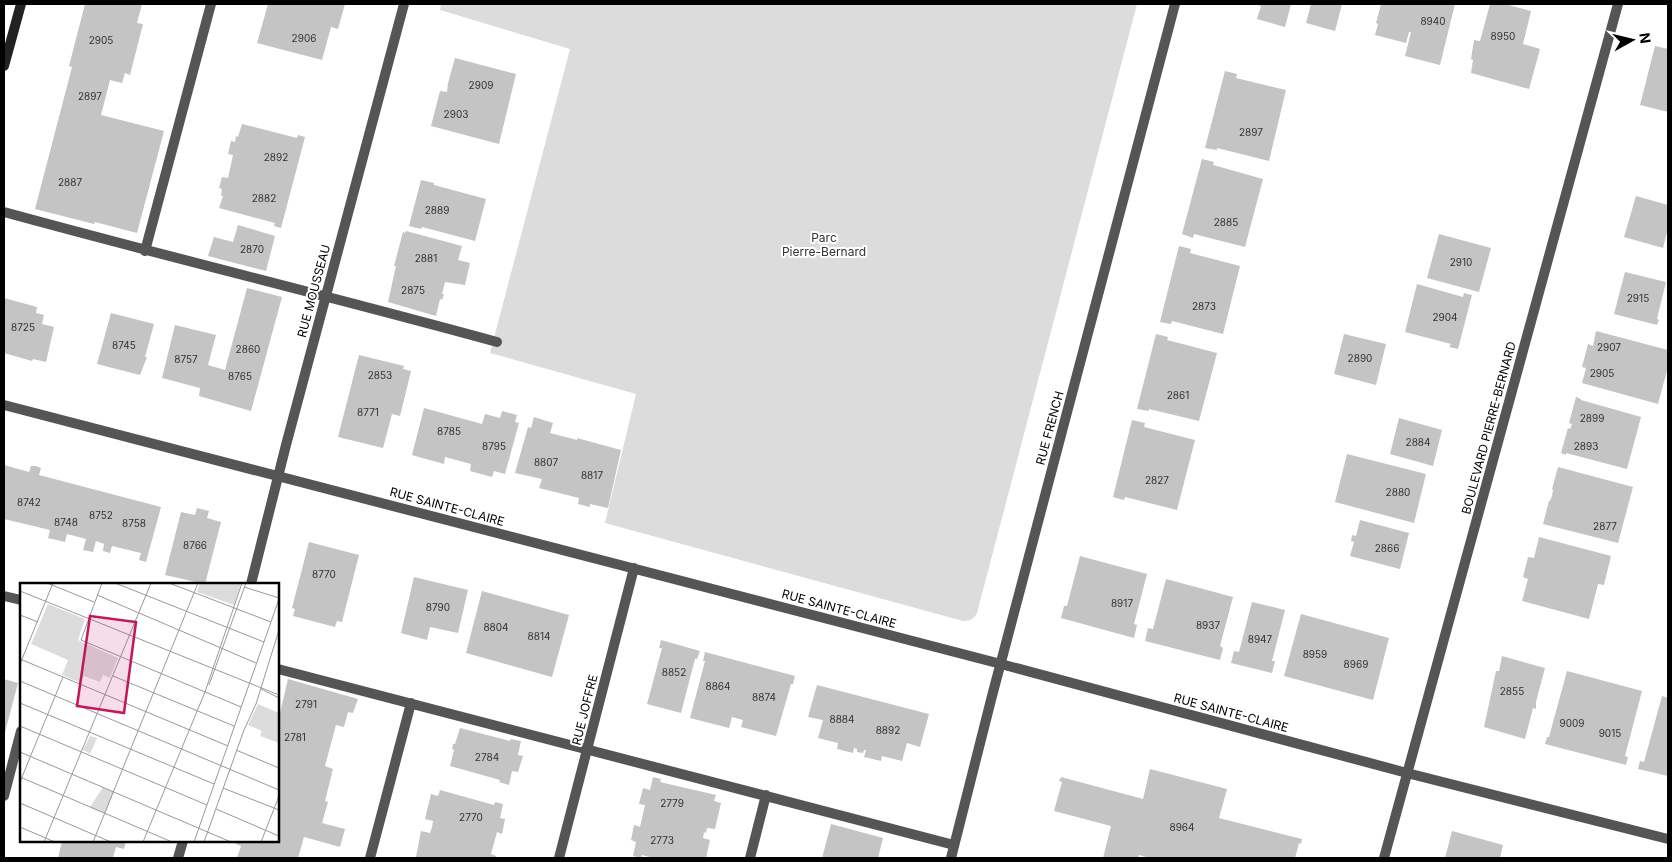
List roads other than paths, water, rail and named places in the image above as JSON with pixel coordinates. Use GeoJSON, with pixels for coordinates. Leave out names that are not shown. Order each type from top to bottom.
{"type":"FeatureCollection","features":[{"type":"Feature","properties":{"kind":"street"},"geometry":{"type":"LineString","coordinates":[[4,66],[21,4]]}},
{"type":"Feature","properties":{"kind":"street"},"geometry":{"type":"LineString","coordinates":[[145,251],[211,4]]}},
{"type":"Feature","properties":{"kind":"street","name":"RUE MOUSSEAU"},"geometry":{"type":"LineString","coordinates":[[251,583],[404,4]]}},
{"type":"Feature","properties":{"kind":"street","name":"RUE FRENCH"},"geometry":{"type":"LineString","coordinates":[[951,858],[1175,4]]}},
{"type":"Feature","properties":{"kind":"street","name":"BOULEVARD PIERRE-BERNARD"},"geometry":{"type":"LineString","coordinates":[[1384,858],[1618,4]]}},
{"type":"Feature","properties":{"kind":"street"},"geometry":{"type":"LineString","coordinates":[[4,212],[145,251],[326,296],[497,342]]}},
{"type":"Feature","properties":{"kind":"street","name":"RUE SAINTE-CLAIRE"},"geometry":{"type":"LineString","coordinates":[[4,405],[1001,664],[1407,773],[1668,839]]}},
{"type":"Feature","properties":{"kind":"street","name":"RUE JOFFRE"},"geometry":{"type":"LineString","coordinates":[[559,858],[634,568]]}},
{"type":"Feature","properties":{"kind":"street"},"geometry":{"type":"LineString","coordinates":[[4,596],[20,600]]}},
{"type":"Feature","properties":{"kind":"street"},"geometry":{"type":"LineString","coordinates":[[279,669],[588,748],[954,845]]}},
{"type":"Feature","properties":{"kind":"street"},"geometry":{"type":"LineString","coordinates":[[370,858],[411,703]]}},
{"type":"Feature","properties":{"kind":"street"},"geometry":{"type":"LineString","coordinates":[[4,796],[20,735]]}},
{"type":"Feature","properties":{"kind":"street"},"geometry":{"type":"LineString","coordinates":[[750,858],[766,795]]}},
{"type":"Feature","properties":{"kind":"street"},"geometry":{"type":"LineString","coordinates":[[178,858],[183,842]]}},
{"type":"Feature","properties":{"kind":"park label","name":"Parc Pierre-Bernard"},"geometry":{"type":"Point","coordinates":[824,245]}}]}
